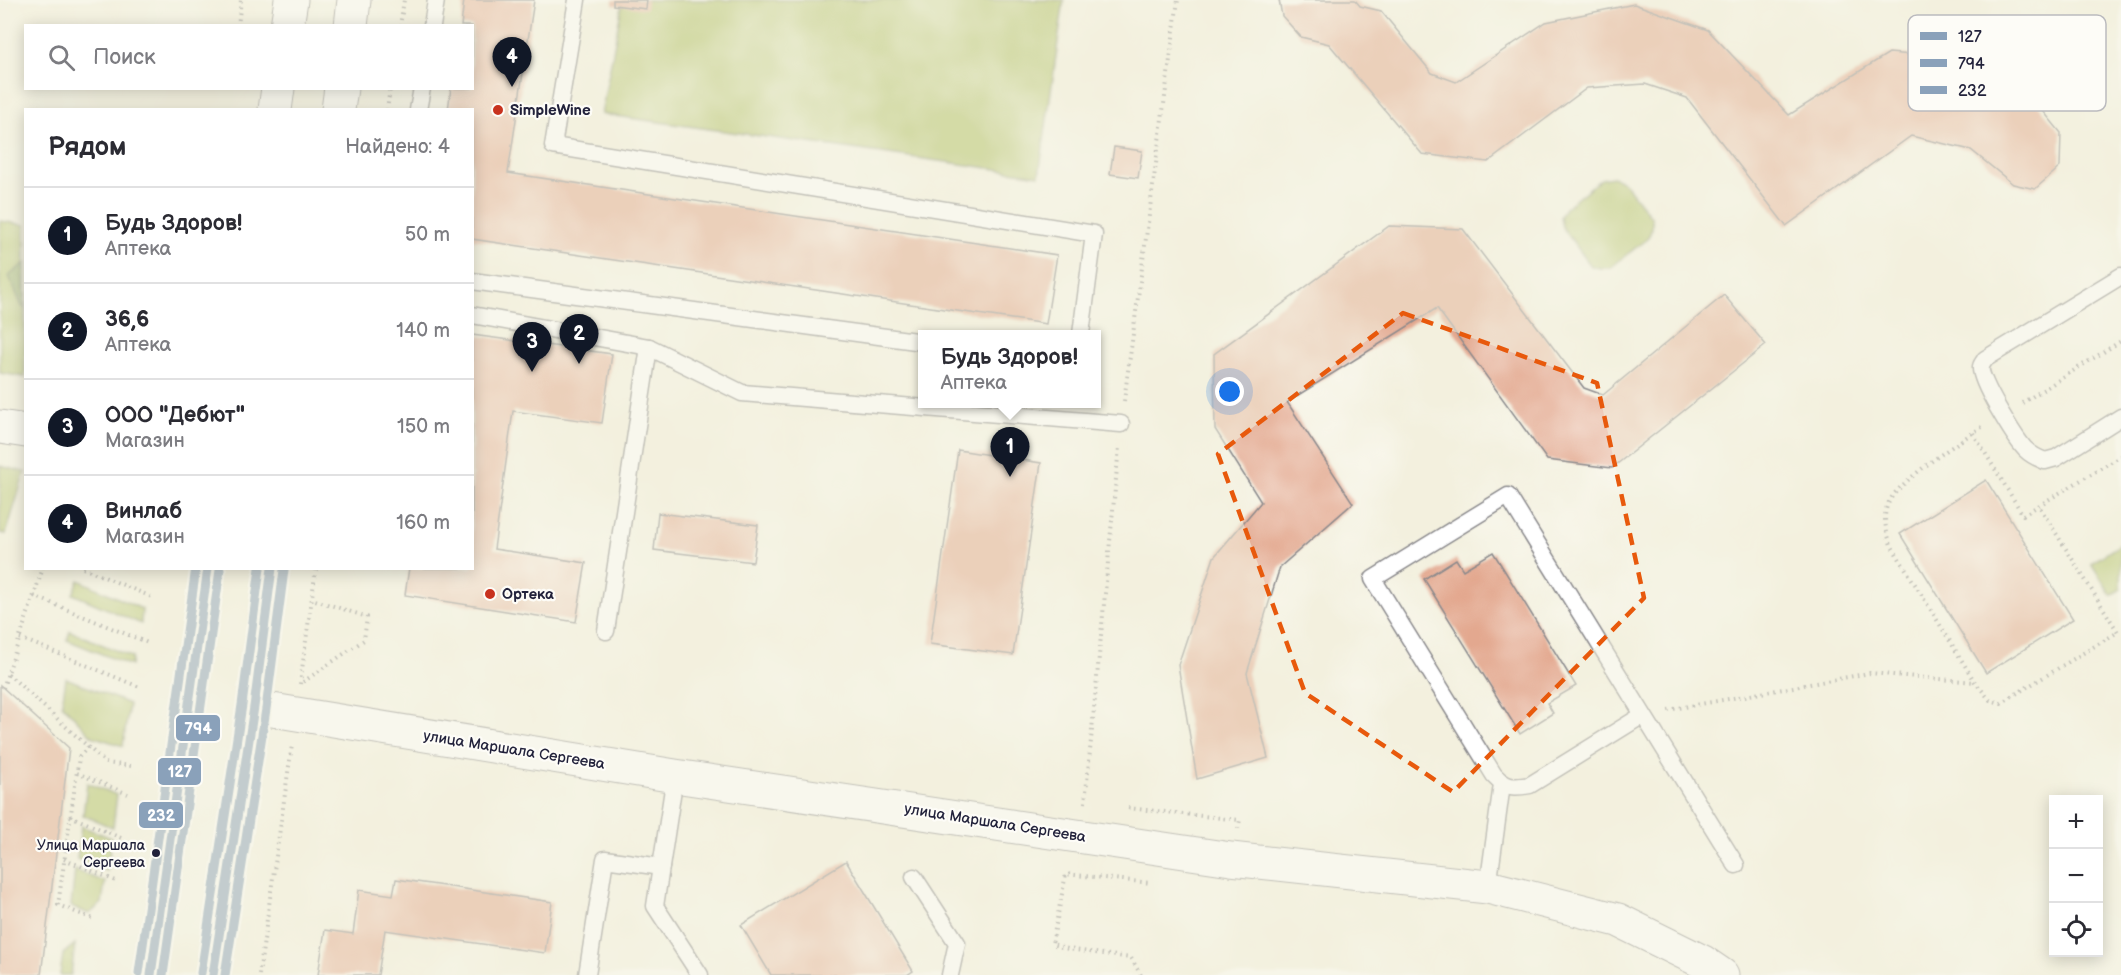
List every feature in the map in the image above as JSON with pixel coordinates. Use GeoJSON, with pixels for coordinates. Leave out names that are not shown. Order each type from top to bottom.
{"type":"FeatureCollection","features":[{"type":"Feature","properties":{"kind":"street"},"geometry":{"type":"LineString","coordinates":[[287,24],[291,0]]}},
{"type":"Feature","properties":{"kind":"street"},"geometry":{"type":"LineString","coordinates":[[351,24],[354,0]]}},
{"type":"Feature","properties":{"kind":"street"},"geometry":{"type":"LineString","coordinates":[[275,108],[278,90]]}},
{"type":"Feature","properties":{"kind":"street"},"geometry":{"type":"LineString","coordinates":[[338,108],[341,90]]}},
{"type":"Feature","properties":{"kind":"street"},"geometry":{"type":"LineString","coordinates":[[0,427],[24,431]]}},
{"type":"Feature","properties":{"kind":"street"},"geometry":{"type":"LineString","coordinates":[[151,975],[208,570]]}},
{"type":"Feature","properties":{"kind":"street"},"geometry":{"type":"LineString","coordinates":[[213,975],[254,707],[272,570]]}},
{"type":"Feature","properties":{"kind":"street","name":"улица Маршала Сергеева"},"geometry":{"type":"LineString","coordinates":[[254,707],[298,699],[675,776],[1231,859],[1488,886],[1618,920],[1703,962],[1722,975]]}},
{"type":"Feature","properties":{"kind":"lane"},"geometry":{"type":"LineString","coordinates":[[432,24],[435,0]]}},
{"type":"Feature","properties":{"kind":"lane"},"geometry":{"type":"LineString","coordinates":[[577,0],[553,146],[1094,234],[1082,330]]}},
{"type":"Feature","properties":{"kind":"lane"},"geometry":{"type":"LineString","coordinates":[[418,108],[422,90]]}},
{"type":"Feature","properties":{"kind":"lane"},"geometry":{"type":"LineString","coordinates":[[2121,276],[1985,359],[1981,367],[1982,377],[2002,415],[2024,447],[2035,457],[2045,461],[2056,458],[2121,417]]}},
{"type":"Feature","properties":{"kind":"lane"},"geometry":{"type":"LineString","coordinates":[[474,281],[918,341]]}},
{"type":"Feature","properties":{"kind":"lane"},"geometry":{"type":"LineString","coordinates":[[474,315],[649,347],[742,393],[918,407]]}},
{"type":"Feature","properties":{"kind":"lane"},"geometry":{"type":"LineString","coordinates":[[606,631],[649,347]]}},
{"type":"Feature","properties":{"kind":"lane"},"geometry":{"type":"LineString","coordinates":[[925,408],[1121,424]]}},
{"type":"Feature","properties":{"kind":"lane"},"geometry":{"type":"LineString","coordinates":[[1643,715],[1530,785],[1512,788],[1502,784],[1494,775],[1372,579],[1508,496],[1736,865]]}},
{"type":"Feature","properties":{"kind":"lane"},"geometry":{"type":"LineString","coordinates":[[675,776],[655,906],[700,975]]}},
{"type":"Feature","properties":{"kind":"lane"},"geometry":{"type":"LineString","coordinates":[[1488,886],[1502,784]]}},
{"type":"Feature","properties":{"kind":"lane"},"geometry":{"type":"LineString","coordinates":[[587,975],[605,859],[661,867]]}},
{"type":"Feature","properties":{"kind":"lane"},"geometry":{"type":"LineString","coordinates":[[914,877],[957,943],[950,975]]}},
{"type":"Feature","properties":{"kind":"path"},"geometry":{"type":"LineString","coordinates":[[238,24],[241,0]]}},
{"type":"Feature","properties":{"kind":"path"},"geometry":{"type":"LineString","coordinates":[[400,24],[404,0]]}},
{"type":"Feature","properties":{"kind":"path"},"geometry":{"type":"LineString","coordinates":[[387,108],[390,90]]}},
{"type":"Feature","properties":{"kind":"path"},"geometry":{"type":"LineString","coordinates":[[2039,506],[2120,632],[2001,703],[1990,700],[1975,682],[1891,545],[1885,526],[1890,499],[1906,481],[1973,433],[2121,341]]}},
{"type":"Feature","properties":{"kind":"path"},"geometry":{"type":"LineString","coordinates":[[1973,433],[2024,515],[2121,456]]}},
{"type":"Feature","properties":{"kind":"path"},"geometry":{"type":"LineString","coordinates":[[3,688],[43,570]]}},
{"type":"Feature","properties":{"kind":"path"},"geometry":{"type":"LineString","coordinates":[[88,570],[154,598]]}},
{"type":"Feature","properties":{"kind":"path"},"geometry":{"type":"LineString","coordinates":[[259,975],[316,570]]}},
{"type":"Feature","properties":{"kind":"path"},"geometry":{"type":"LineString","coordinates":[[34,596],[148,643]]}},
{"type":"Feature","properties":{"kind":"path"},"geometry":{"type":"LineString","coordinates":[[298,699],[364,640],[367,617],[312,598]]}},
{"type":"Feature","properties":{"kind":"path"},"geometry":{"type":"LineString","coordinates":[[20,638],[142,688]]}},
{"type":"Feature","properties":{"kind":"path"},"geometry":{"type":"LineString","coordinates":[[1643,715],[1870,673],[1975,682]]}},
{"type":"Feature","properties":{"kind":"path"},"geometry":{"type":"LineString","coordinates":[[8,674],[106,762],[131,766]]}},
{"type":"Feature","properties":{"kind":"path"},"geometry":{"type":"LineString","coordinates":[[88,747],[79,757],[76,772],[58,904],[96,920]]}},
{"type":"Feature","properties":{"kind":"path"},"geometry":{"type":"LineString","coordinates":[[76,772],[128,794]]}},
{"type":"Feature","properties":{"kind":"path"},"geometry":{"type":"LineString","coordinates":[[1084,803],[1095,804]]}},
{"type":"Feature","properties":{"kind":"path"},"geometry":{"type":"LineString","coordinates":[[1118,807],[1240,820]]}},
{"type":"Feature","properties":{"kind":"path"},"geometry":{"type":"LineString","coordinates":[[70,816],[122,838]]}},
{"type":"Feature","properties":{"kind":"path"},"geometry":{"type":"LineString","coordinates":[[64,860],[116,881]]}},
{"type":"Feature","properties":{"kind":"path"},"geometry":{"type":"LineString","coordinates":[[1141,975],[1131,957],[1068,949],[1052,944],[1066,874],[1156,883]]}},
{"type":"Feature","properties":{"kind":"highlighted area"},"geometry":{"type":"Polygon","coordinates":[[[1403,313],[1597,383],[1644,598],[1453,792],[1305,693],[1218,454],[1403,313]]]}},
{"type":"Feature","properties":{"kind":"green space"},"geometry":{"type":"Polygon","coordinates":[[[623,0],[1064,0],[1039,175],[601,114],[623,0]]]}},
{"type":"Feature","properties":{"kind":"green space"},"geometry":{"type":"Polygon","coordinates":[[[1613,177],[1624,182],[1652,218],[1652,228],[1648,238],[1610,268],[1600,268],[1591,266],[1562,227],[1560,217],[1565,208],[1601,179],[1613,177]]]}},
{"type":"Feature","properties":{"kind":"green space"},"geometry":{"type":"Polygon","coordinates":[[[0,221],[24,225],[24,264],[9,276],[24,308],[24,377],[0,373],[0,221]]]}},
{"type":"Feature","properties":{"kind":"green space"},"geometry":{"type":"Polygon","coordinates":[[[24,264],[24,308],[22,306],[9,276],[24,264]]]}},
{"type":"Feature","properties":{"kind":"green space"},"geometry":{"type":"Polygon","coordinates":[[[0,466],[24,472],[24,475],[6,534],[0,533],[0,466]]]}},
{"type":"Feature","properties":{"kind":"green space"},"geometry":{"type":"Polygon","coordinates":[[[2121,544],[2121,589],[2111,595],[2091,563],[2121,544]]]}},
{"type":"Feature","properties":{"kind":"green space"},"geometry":{"type":"Polygon","coordinates":[[[79,580],[142,609],[141,624],[73,594],[79,580]]]}},
{"type":"Feature","properties":{"kind":"green space"},"geometry":{"type":"Polygon","coordinates":[[[70,631],[132,657],[131,666],[67,640],[70,631]]]}},
{"type":"Feature","properties":{"kind":"green space"},"geometry":{"type":"Polygon","coordinates":[[[66,678],[129,704],[123,746],[92,736],[62,704],[66,678]]]}},
{"type":"Feature","properties":{"kind":"green space"},"geometry":{"type":"Polygon","coordinates":[[[87,783],[117,795],[113,828],[83,815],[87,783]]]}},
{"type":"Feature","properties":{"kind":"green space"},"geometry":{"type":"Polygon","coordinates":[[[81,826],[112,838],[107,871],[77,859],[81,826]]]}},
{"type":"Feature","properties":{"kind":"green space"},"geometry":{"type":"Polygon","coordinates":[[[75,870],[105,882],[102,903],[89,914],[71,906],[75,870]]]}},
{"type":"Feature","properties":{"kind":"green space"},"geometry":{"type":"Polygon","coordinates":[[[75,944],[71,975],[60,975],[63,954],[75,944]]]}},
{"type":"Feature","properties":{"kind":"building"},"geometry":{"type":"Polygon","coordinates":[[[464,0],[534,0],[508,173],[1057,255],[1046,324],[474,239],[474,108],[448,108],[451,90],[474,90],[474,24],[461,24],[464,0]]]}},
{"type":"Feature","properties":{"kind":"building"},"geometry":{"type":"Polygon","coordinates":[[[613,0],[647,0],[646,9],[613,5],[613,0]]]}},
{"type":"Feature","properties":{"kind":"building"},"geometry":{"type":"Polygon","coordinates":[[[1279,0],[1355,0],[1360,6],[1381,11],[1432,73],[1456,82],[1546,22],[1634,4],[1708,30],[1789,115],[1889,53],[1908,55],[1908,111],[2043,111],[2061,133],[2060,167],[2035,189],[2013,184],[1971,150],[1911,136],[1786,226],[1687,98],[1645,84],[1587,88],[1488,162],[1422,154],[1329,44],[1301,37],[1282,16],[1279,0]]]}},
{"type":"Feature","properties":{"kind":"building"},"geometry":{"type":"Polygon","coordinates":[[[1114,147],[1142,151],[1138,178],[1110,174],[1114,147]]]}},
{"type":"Feature","properties":{"kind":"building"},"geometry":{"type":"Polygon","coordinates":[[[1389,226],[1463,229],[1584,388],[1603,395],[1724,295],[1766,345],[1612,468],[1547,460],[1437,308],[1287,402],[1353,503],[1280,567],[1247,673],[1268,758],[1197,779],[1178,665],[1214,557],[1261,502],[1215,429],[1214,354],[1389,226]]]}},
{"type":"Feature","properties":{"kind":"building"},"geometry":{"type":"Polygon","coordinates":[[[474,335],[612,354],[602,423],[513,411],[494,549],[586,563],[576,622],[405,595],[409,570],[474,570],[474,335]]]}},
{"type":"Feature","properties":{"kind":"building"},"geometry":{"type":"Polygon","coordinates":[[[958,450],[1041,463],[1013,655],[930,644],[958,450]]]}},
{"type":"Feature","properties":{"kind":"building"},"geometry":{"type":"Polygon","coordinates":[[[1986,480],[2073,619],[1986,673],[1900,534],[1986,480]]]}},
{"type":"Feature","properties":{"kind":"building"},"geometry":{"type":"Polygon","coordinates":[[[658,513],[758,525],[753,562],[654,550],[658,513]]]}},
{"type":"Feature","properties":{"kind":"building"},"geometry":{"type":"Polygon","coordinates":[[[1493,552],[1576,686],[1547,703],[1553,713],[1520,734],[1424,579],[1456,559],[1463,570],[1493,552]]]}},
{"type":"Feature","properties":{"kind":"building"},"geometry":{"type":"Polygon","coordinates":[[[0,685],[69,748],[41,975],[0,975],[0,685]]]}},
{"type":"Feature","properties":{"kind":"building"},"geometry":{"type":"Polygon","coordinates":[[[846,861],[913,971],[907,975],[771,975],[741,925],[846,861]]]}},
{"type":"Feature","properties":{"kind":"building"},"geometry":{"type":"Polygon","coordinates":[[[396,879],[552,902],[545,953],[385,930],[378,975],[318,975],[325,930],[353,934],[359,890],[393,895],[396,879]]]}},
{"type":"Feature","properties":{"kind":"transit line","name":"232"},"geometry":{"type":"LineString","coordinates":[[139,973],[196,570]]}},
{"type":"Feature","properties":{"kind":"transit line","name":"127"},"geometry":{"type":"LineString","coordinates":[[151,975],[208,570]]}},
{"type":"Feature","properties":{"kind":"transit line","name":"794"},"geometry":{"type":"LineString","coordinates":[[163,975],[220,570]]}},
{"type":"Feature","properties":{"kind":"transit line","name":"232"},"geometry":{"type":"LineString","coordinates":[[201,973],[242,705],[260,570]]}},
{"type":"Feature","properties":{"kind":"transit line","name":"127"},"geometry":{"type":"LineString","coordinates":[[213,975],[254,707],[272,570]]}},
{"type":"Feature","properties":{"kind":"transit line","name":"794"},"geometry":{"type":"LineString","coordinates":[[225,975],[266,709],[284,570]]}},
{"type":"Feature","properties":{"kind":"place","name":"Винлаб"},"geometry":{"type":"Point","coordinates":[512,87]}},
{"type":"Feature","properties":{"kind":"place","name":"SimpleWine"},"geometry":{"type":"Point","coordinates":[498,110]}},
{"type":"Feature","properties":{"kind":"place","name":"36,6"},"geometry":{"type":"Point","coordinates":[579,364]}},
{"type":"Feature","properties":{"kind":"place","name":"ООО \"Дебют\""},"geometry":{"type":"Point","coordinates":[532,372]}},
{"type":"Feature","properties":{"kind":"place","name":"Будь Здоров!"},"geometry":{"type":"Point","coordinates":[1010,477]}},
{"type":"Feature","properties":{"kind":"place","name":"Ортека"},"geometry":{"type":"Point","coordinates":[490,594]}},
{"type":"Feature","properties":{"kind":"place","name":"Улица Маршала Сергеева"},"geometry":{"type":"Point","coordinates":[156,853]}}]}
